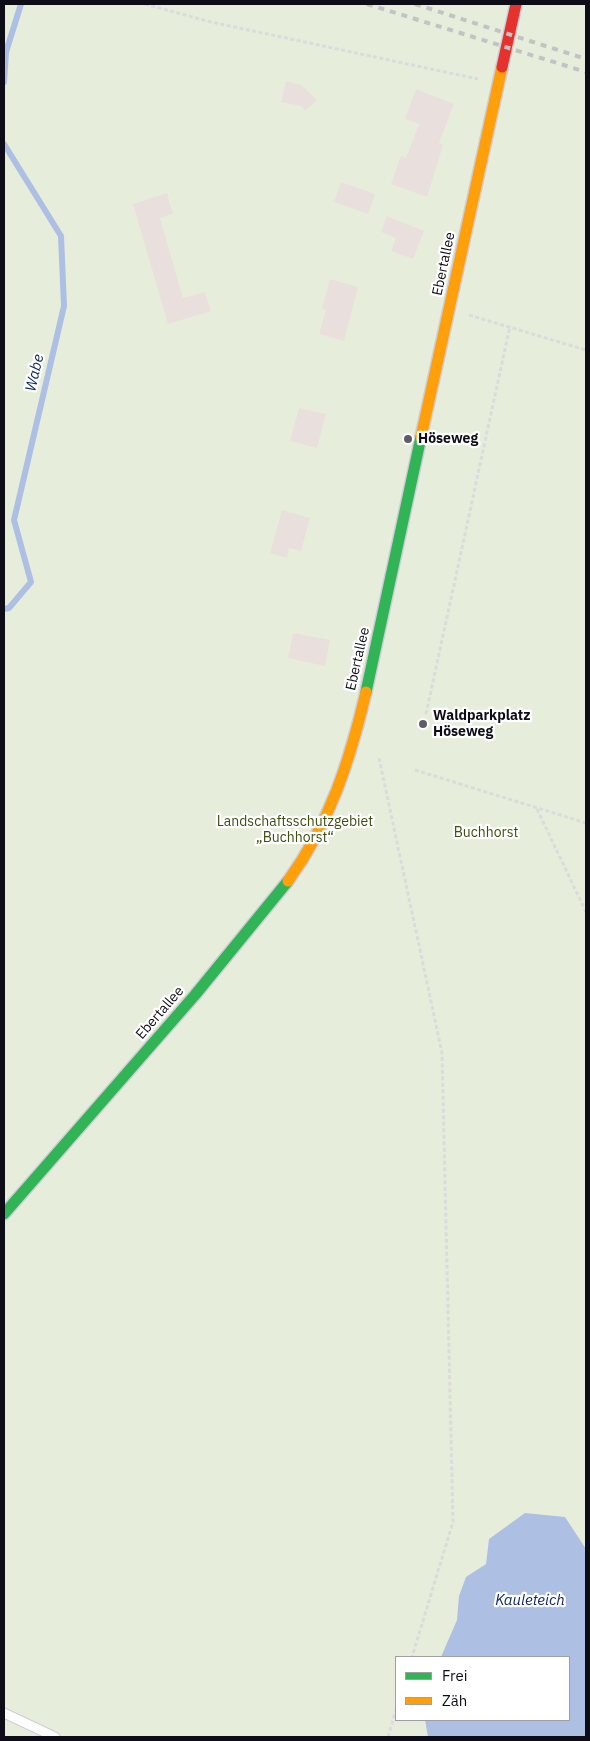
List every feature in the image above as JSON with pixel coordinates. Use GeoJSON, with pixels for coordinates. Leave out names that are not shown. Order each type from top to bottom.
{"type":"FeatureCollection","features":[{"type":"Feature","properties":{"kind":"main road","name":"Ebertallee"},"geometry":{"type":"LineString","coordinates":[[4,1214],[183,1010],[273,901],[296,872],[329,813],[352,751],[365,695],[516,4]]}},
{"type":"Feature","properties":{"kind":"lane"},"geometry":{"type":"LineString","coordinates":[[4,1713],[55,1737]]}},
{"type":"Feature","properties":{"kind":"path"},"geometry":{"type":"LineString","coordinates":[[145,4],[211,22],[484,80]]}},
{"type":"Feature","properties":{"kind":"path"},"geometry":{"type":"LineString","coordinates":[[450,310],[510,326],[586,350]]}},
{"type":"Feature","properties":{"kind":"path"},"geometry":{"type":"LineString","coordinates":[[426,714],[510,326]]}},
{"type":"Feature","properties":{"kind":"path"},"geometry":{"type":"LineString","coordinates":[[379,758],[442,1053],[453,1522],[412,1656]]}},
{"type":"Feature","properties":{"kind":"path"},"geometry":{"type":"LineString","coordinates":[[415,770],[586,823]]}},
{"type":"Feature","properties":{"kind":"path"},"geometry":{"type":"LineString","coordinates":[[537,808],[586,912]]}},
{"type":"Feature","properties":{"kind":"path"},"geometry":{"type":"LineString","coordinates":[[388,1737],[395,1713]]}},
{"type":"Feature","properties":{"kind":"green space","name":"Landschaftsschutzgebiet „Buchhorst“"},"geometry":{"type":"Polygon","coordinates":[[[4,4],[586,4],[586,1737],[4,1737],[4,4]]]}},
{"type":"Feature","properties":{"kind":"water","name":"Kauleteich"},"geometry":{"type":"Polygon","coordinates":[[[525,1513],[565,1517],[586,1549],[586,1737],[428,1737],[425,1721],[570,1721],[570,1656],[441,1656],[457,1620],[459,1596],[466,1577],[486,1564],[489,1539],[525,1513]]]}},
{"type":"Feature","properties":{"kind":"building"},"geometry":{"type":"Polygon","coordinates":[[[286,81],[301,85],[317,100],[305,111],[301,106],[281,102],[286,81]]]}},
{"type":"Feature","properties":{"kind":"building"},"geometry":{"type":"Polygon","coordinates":[[[416,89],[454,104],[439,143],[443,145],[427,197],[391,184],[401,156],[406,158],[419,124],[405,119],[416,89]]]}},
{"type":"Feature","properties":{"kind":"building"},"geometry":{"type":"Polygon","coordinates":[[[341,182],[375,194],[368,214],[334,202],[341,182]]]}},
{"type":"Feature","properties":{"kind":"building"},"geometry":{"type":"Polygon","coordinates":[[[167,193],[173,214],[160,218],[183,298],[205,292],[211,311],[168,324],[133,204],[167,193]]]}},
{"type":"Feature","properties":{"kind":"building"},"geometry":{"type":"Polygon","coordinates":[[[387,216],[424,231],[413,259],[391,251],[396,238],[381,232],[387,216]]]}},
{"type":"Feature","properties":{"kind":"building"},"geometry":{"type":"Polygon","coordinates":[[[330,279],[358,287],[344,341],[319,334],[326,310],[322,309],[330,279]]]}},
{"type":"Feature","properties":{"kind":"building"},"geometry":{"type":"Polygon","coordinates":[[[299,408],[326,414],[317,448],[290,441],[299,408]]]}},
{"type":"Feature","properties":{"kind":"building"},"geometry":{"type":"Polygon","coordinates":[[[282,510],[310,518],[301,551],[289,548],[287,558],[270,553],[282,510]]]}},
{"type":"Feature","properties":{"kind":"building"},"geometry":{"type":"Polygon","coordinates":[[[293,633],[330,640],[325,666],[288,658],[293,633]]]}},
{"type":"Feature","properties":{"kind":"waterway","name":"Wabe"},"geometry":{"type":"LineString","coordinates":[[4,82],[6,52],[21,4]]}},
{"type":"Feature","properties":{"kind":"waterway","name":"Wabe"},"geometry":{"type":"LineString","coordinates":[[4,144],[61,236],[64,306],[14,520],[31,582],[9,608],[4,609]]}},
{"type":"Feature","properties":{"kind":"railway"},"geometry":{"type":"LineString","coordinates":[[367,4],[586,72]]}},
{"type":"Feature","properties":{"kind":"railway"},"geometry":{"type":"LineString","coordinates":[[415,4],[586,59]]}},
{"type":"Feature","properties":{"kind":"traffic: fast"},"geometry":{"type":"LineString","coordinates":[[366,692],[421,437]]}},
{"type":"Feature","properties":{"kind":"traffic: fast"},"geometry":{"type":"LineString","coordinates":[[4,1214],[195,995],[288,881]]}},
{"type":"Feature","properties":{"kind":"traffic: slow"},"geometry":{"type":"LineString","coordinates":[[421,437],[502,67]]}},
{"type":"Feature","properties":{"kind":"traffic: slow"},"geometry":{"type":"LineString","coordinates":[[288,881],[316,837],[337,790],[353,742],[366,692]]}},
{"type":"Feature","properties":{"kind":"traffic: jam"},"geometry":{"type":"LineString","coordinates":[[502,67],[516,4]]}},
{"type":"Feature","properties":{"kind":"place","name":"Höseweg"},"geometry":{"type":"Point","coordinates":[408,439]}},
{"type":"Feature","properties":{"kind":"place","name":"Waldparkplatz Höseweg"},"geometry":{"type":"Point","coordinates":[423,724]}},
{"type":"Feature","properties":{"kind":"park label","name":"Buchhorst"},"geometry":{"type":"Point","coordinates":[486,833]}}]}
